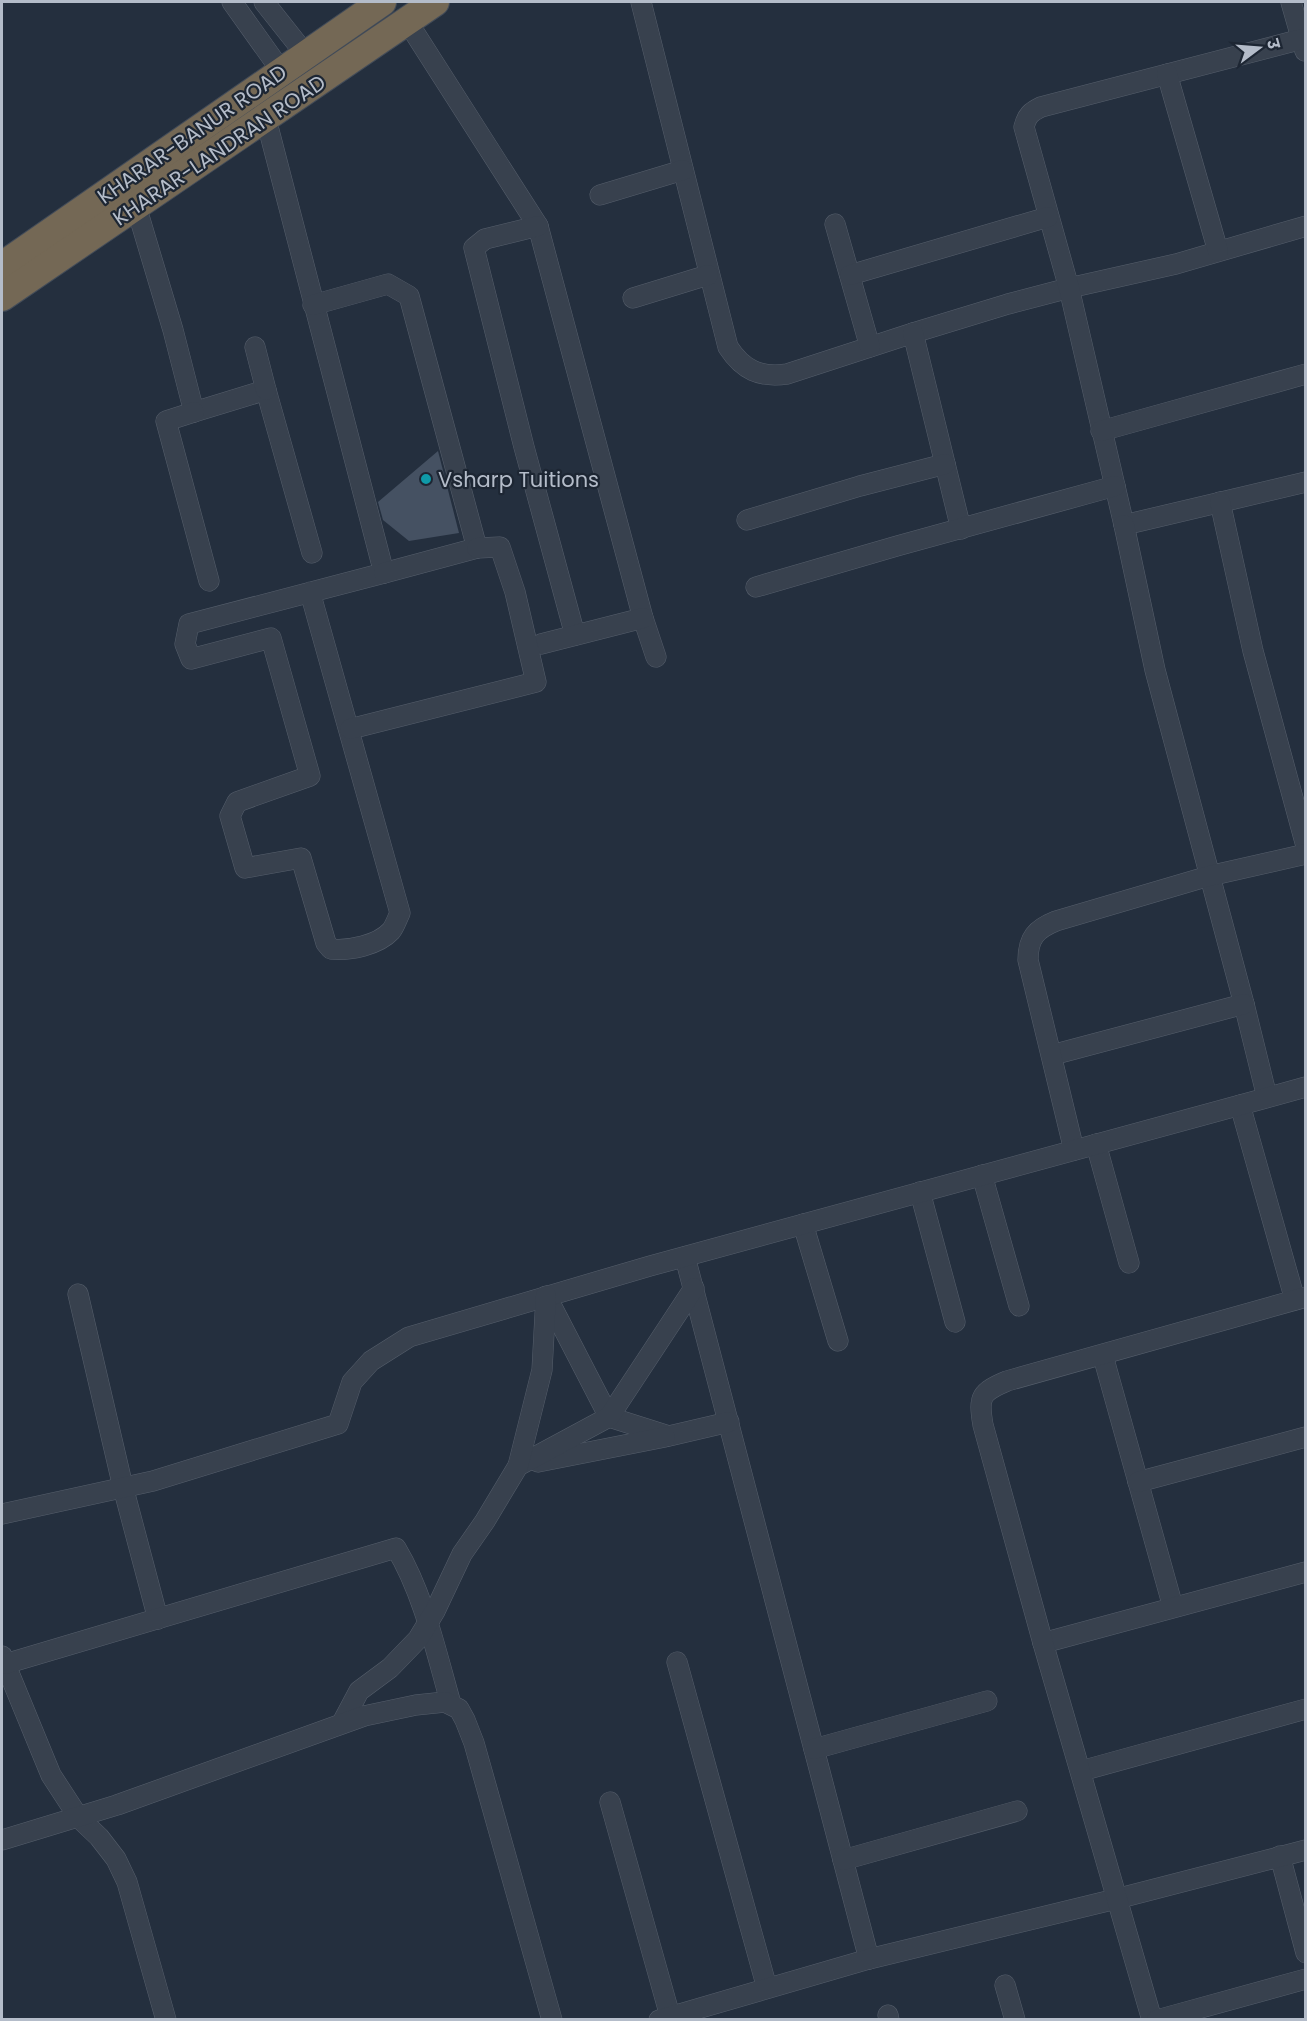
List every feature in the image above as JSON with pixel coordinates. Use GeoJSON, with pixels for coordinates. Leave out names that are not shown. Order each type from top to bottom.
{"type":"FeatureCollection","features":[{"type":"Feature","properties":{"kind":"highway","name":"KHARAR-BANUR ROAD"},"geometry":{"type":"LineString","coordinates":[[2,266],[382,2]]}},
{"type":"Feature","properties":{"kind":"highway","name":"KHARAR-LANDRAN ROAD"},"geometry":{"type":"LineString","coordinates":[[2,297],[435,2]]}},
{"type":"Feature","properties":{"kind":"street"},"geometry":{"type":"LineString","coordinates":[[232,2],[282,72]]}},
{"type":"Feature","properties":{"kind":"street"},"geometry":{"type":"LineString","coordinates":[[264,2],[306,55]]}},
{"type":"Feature","properties":{"kind":"street"},"geometry":{"type":"LineString","coordinates":[[641,2],[728,347],[736,360],[746,367],[773,376],[788,375],[913,333],[1069,288],[1176,264],[1305,226]]}},
{"type":"Feature","properties":{"kind":"street"},"geometry":{"type":"LineString","coordinates":[[1267,1097],[1155,670],[1069,288],[1025,136],[1026,118],[1031,112],[1052,104],[1167,74],[1304,45],[1291,2]]}},
{"type":"Feature","properties":{"kind":"street"},"geometry":{"type":"LineString","coordinates":[[407,21],[538,226],[656,657]]}},
{"type":"Feature","properties":{"kind":"street"},"geometry":{"type":"LineString","coordinates":[[1167,74],[1218,252]]}},
{"type":"Feature","properties":{"kind":"street"},"geometry":{"type":"LineString","coordinates":[[266,119],[384,573]]}},
{"type":"Feature","properties":{"kind":"street"},"geometry":{"type":"LineString","coordinates":[[600,195],[683,170]]}},
{"type":"Feature","properties":{"kind":"street"},"geometry":{"type":"LineString","coordinates":[[136,206],[173,330],[194,412]]}},
{"type":"Feature","properties":{"kind":"street"},"geometry":{"type":"LineString","coordinates":[[850,275],[1048,217]]}},
{"type":"Feature","properties":{"kind":"street"},"geometry":{"type":"LineString","coordinates":[[835,224],[870,347]]}},
{"type":"Feature","properties":{"kind":"street"},"geometry":{"type":"LineString","coordinates":[[538,226],[485,239],[474,248],[524,447],[575,635]]}},
{"type":"Feature","properties":{"kind":"street"},"geometry":{"type":"LineString","coordinates":[[633,298],[708,275]]}},
{"type":"Feature","properties":{"kind":"street"},"geometry":{"type":"LineString","coordinates":[[313,304],[388,284],[409,296],[477,548]]}},
{"type":"Feature","properties":{"kind":"street"},"geometry":{"type":"LineString","coordinates":[[913,333],[961,529]]}},
{"type":"Feature","properties":{"kind":"street"},"geometry":{"type":"LineString","coordinates":[[255,347],[312,553]]}},
{"type":"Feature","properties":{"kind":"street"},"geometry":{"type":"LineString","coordinates":[[1101,431],[1305,374]]}},
{"type":"Feature","properties":{"kind":"street"},"geometry":{"type":"LineString","coordinates":[[209,581],[166,421],[266,390]]}},
{"type":"Feature","properties":{"kind":"street"},"geometry":{"type":"LineString","coordinates":[[747,520],[945,464]]}},
{"type":"Feature","properties":{"kind":"street"},"geometry":{"type":"LineString","coordinates":[[1124,525],[1305,482]]}},
{"type":"Feature","properties":{"kind":"street"},"geometry":{"type":"LineString","coordinates":[[756,587],[1115,486]]}},
{"type":"Feature","properties":{"kind":"street"},"geometry":{"type":"LineString","coordinates":[[1220,502],[1253,651],[1305,846]]}},
{"type":"Feature","properties":{"kind":"street"},"geometry":{"type":"LineString","coordinates":[[310,592],[400,913],[390,931],[380,939],[341,950],[331,949],[326,943],[301,858],[245,868],[230,816],[237,802],[310,776],[271,638],[191,659],[185,644],[189,624],[310,592],[384,573],[477,548],[500,547],[515,592],[536,682],[350,729]]}},
{"type":"Feature","properties":{"kind":"street"},"geometry":{"type":"LineString","coordinates":[[541,645],[644,618]]}},
{"type":"Feature","properties":{"kind":"street"},"geometry":{"type":"LineString","coordinates":[[1074,1150],[1028,960],[1028,946],[1033,935],[1042,926],[1056,921],[1209,876],[1305,854]]}},
{"type":"Feature","properties":{"kind":"street"},"geometry":{"type":"LineString","coordinates":[[1052,1055],[1244,1005]]}},
{"type":"Feature","properties":{"kind":"street"},"geometry":{"type":"LineString","coordinates":[[2,1514],[153,1481],[338,1424],[352,1382],[371,1361],[409,1337],[803,1224],[1305,1088]]}},
{"type":"Feature","properties":{"kind":"street"},"geometry":{"type":"LineString","coordinates":[[1152,2019],[1043,1643],[980,1408],[982,1396],[989,1389],[1007,1382],[1300,1299],[1240,1105]]}},
{"type":"Feature","properties":{"kind":"street"},"geometry":{"type":"LineString","coordinates":[[1096,1144],[1129,1263]]}},
{"type":"Feature","properties":{"kind":"street"},"geometry":{"type":"LineString","coordinates":[[982,1175],[1019,1306]]}},
{"type":"Feature","properties":{"kind":"street"},"geometry":{"type":"LineString","coordinates":[[920,1192],[955,1322]]}},
{"type":"Feature","properties":{"kind":"street"},"geometry":{"type":"LineString","coordinates":[[803,1224],[838,1341]]}},
{"type":"Feature","properties":{"kind":"street"},"geometry":{"type":"LineString","coordinates":[[686,1257],[869,1959]]}},
{"type":"Feature","properties":{"kind":"street"},"geometry":{"type":"LineString","coordinates":[[518,1466],[609,1417],[694,1288]]}},
{"type":"Feature","properties":{"kind":"street"},"geometry":{"type":"LineString","coordinates":[[78,1294],[123,1487],[158,1619]]}},
{"type":"Feature","properties":{"kind":"street"},"geometry":{"type":"LineString","coordinates":[[546,1296],[609,1417],[669,1436]]}},
{"type":"Feature","properties":{"kind":"street"},"geometry":{"type":"LineString","coordinates":[[342,1724],[359,1691],[390,1668],[418,1639],[462,1554],[518,1466],[542,1370],[546,1296]]}},
{"type":"Feature","properties":{"kind":"street"},"geometry":{"type":"LineString","coordinates":[[1103,1356],[1173,1607]]}},
{"type":"Feature","properties":{"kind":"street"},"geometry":{"type":"LineString","coordinates":[[518,1466],[729,1422]]}},
{"type":"Feature","properties":{"kind":"street"},"geometry":{"type":"LineString","coordinates":[[1138,1482],[1305,1437]]}},
{"type":"Feature","properties":{"kind":"street"},"geometry":{"type":"LineString","coordinates":[[166,2019],[126,1881],[116,1859],[99,1837],[79,1818],[51,1775],[3,1660],[158,1619],[396,1548],[405,1562],[428,1622],[451,1704]]}},
{"type":"Feature","properties":{"kind":"street"},"geometry":{"type":"LineString","coordinates":[[1043,1643],[1305,1572]]}},
{"type":"Feature","properties":{"kind":"street"},"geometry":{"type":"LineString","coordinates":[[677,1662],[767,1988]]}},
{"type":"Feature","properties":{"kind":"street"},"geometry":{"type":"LineString","coordinates":[[814,1749],[987,1701]]}},
{"type":"Feature","properties":{"kind":"street"},"geometry":{"type":"LineString","coordinates":[[2,1840],[79,1818],[364,1716],[416,1705],[445,1702],[459,1709],[474,1743],[552,2019]]}},
{"type":"Feature","properties":{"kind":"street"},"geometry":{"type":"LineString","coordinates":[[1081,1771],[1305,1709]]}},
{"type":"Feature","properties":{"kind":"street"},"geometry":{"type":"LineString","coordinates":[[610,1803],[664,2018],[869,1959],[1305,1850]]}},
{"type":"Feature","properties":{"kind":"street"},"geometry":{"type":"LineString","coordinates":[[843,1860],[1017,1811]]}},
{"type":"Feature","properties":{"kind":"street"},"geometry":{"type":"LineString","coordinates":[[1280,1856],[1305,1953]]}},
{"type":"Feature","properties":{"kind":"street"},"geometry":{"type":"LineString","coordinates":[[1157,2019],[1305,1979]]}},
{"type":"Feature","properties":{"kind":"street"},"geometry":{"type":"LineString","coordinates":[[1005,1985],[1015,2019]]}},
{"type":"Feature","properties":{"kind":"building","name":"Vsharp Tuitions"},"geometry":{"type":"Polygon","coordinates":[[[438,451],[459,533],[409,541],[383,520],[378,502],[438,451]]]}},
{"type":"Feature","properties":{"kind":"place","name":"Vsharp Tuitions"},"geometry":{"type":"Point","coordinates":[426,479]}}]}
